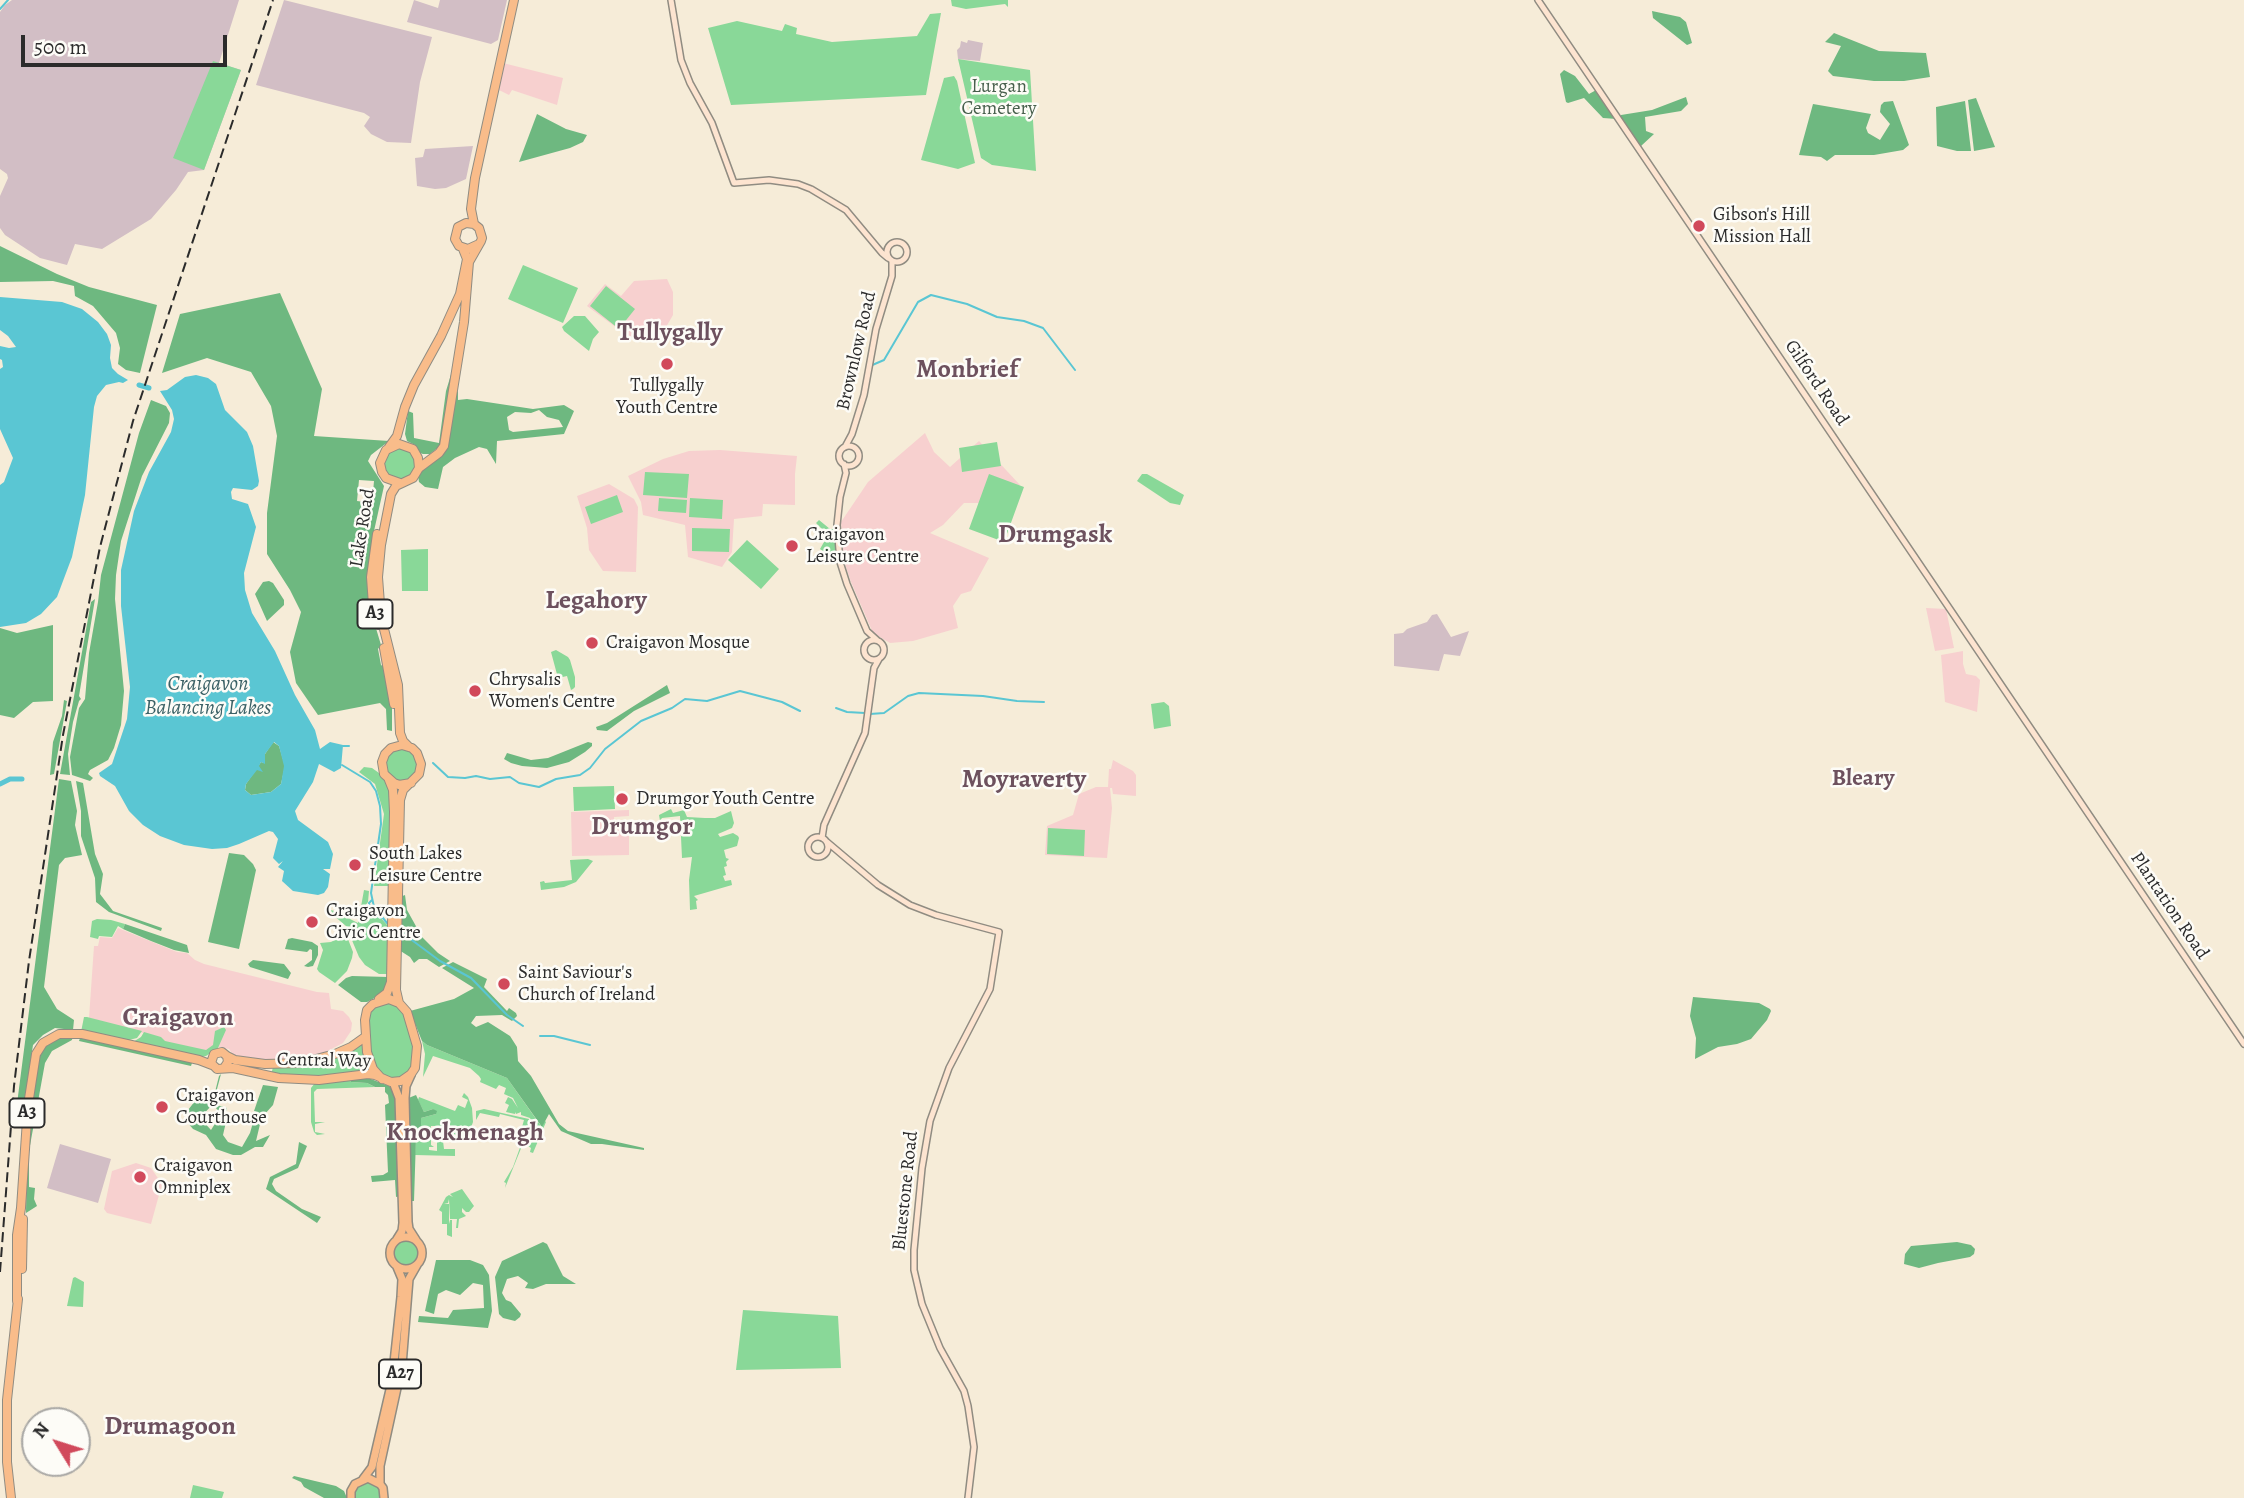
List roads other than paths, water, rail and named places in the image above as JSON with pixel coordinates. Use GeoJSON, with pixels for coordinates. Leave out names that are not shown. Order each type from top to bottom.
{"type":"FeatureCollection","features":[{"type":"Feature","properties":{"kind":"highway"},"geometry":{"type":"LineString","coordinates":[[474,224],[471,209],[475,178],[514,0]]}},
{"type":"Feature","properties":{"kind":"highway"},"geometry":{"type":"LineString","coordinates":[[460,225],[471,209]]}},
{"type":"Feature","properties":{"kind":"highway"},"geometry":{"type":"LineString","coordinates":[[460,225],[474,224],[482,234],[479,244],[472,249],[463,248]]}},
{"type":"Feature","properties":{"kind":"highway","name":"A3"},"geometry":{"type":"LineString","coordinates":[[386,478],[380,463],[384,452],[397,436],[405,407],[460,294],[467,259],[463,248],[455,239],[460,225]]}},
{"type":"Feature","properties":{"kind":"highway","name":"A3"},"geometry":{"type":"LineString","coordinates":[[400,483],[413,478],[419,468],[444,446],[464,322],[470,262],[479,244]]}},
{"type":"Feature","properties":{"kind":"highway"},"geometry":{"type":"LineString","coordinates":[[389,447],[404,444],[413,449],[419,468]]}},
{"type":"Feature","properties":{"kind":"highway"},"geometry":{"type":"LineString","coordinates":[[386,478],[400,483]]}},
{"type":"Feature","properties":{"kind":"highway","name":"Lake Road"},"geometry":{"type":"LineString","coordinates":[[386,478],[387,486],[371,577],[373,605],[389,668],[394,703],[396,732],[391,748]]}},
{"type":"Feature","properties":{"kind":"highway","name":"Lake Road"},"geometry":{"type":"LineString","coordinates":[[400,483],[394,488],[390,498],[379,556],[378,588],[381,617],[398,685],[400,733],[409,747]]}},
{"type":"Feature","properties":{"kind":"highway"},"geometry":{"type":"LineString","coordinates":[[391,748],[402,745],[409,747]]}},
{"type":"Feature","properties":{"kind":"highway","name":"A3"},"geometry":{"type":"LineString","coordinates":[[365,1037],[366,1014],[390,986],[400,800],[403,790],[419,774],[421,764],[417,753],[409,747]]}},
{"type":"Feature","properties":{"kind":"highway","name":"A3"},"geometry":{"type":"LineString","coordinates":[[391,748],[382,762],[384,774],[393,790],[396,990],[399,1003],[409,1016],[416,1038],[417,1058],[413,1071]]}},
{"type":"Feature","properties":{"kind":"highway"},"geometry":{"type":"LineString","coordinates":[[389,780],[399,785],[411,783]]}},
{"type":"Feature","properties":{"kind":"highway"},"geometry":{"type":"LineString","coordinates":[[377,1001],[389,999],[399,1003]]}},
{"type":"Feature","properties":{"kind":"highway","name":"A3"},"geometry":{"type":"LineString","coordinates":[[17,1301],[18,1224],[28,1105],[36,1054],[43,1043],[59,1034],[82,1034],[199,1060],[212,1060],[219,1052],[226,1056]]}},
{"type":"Feature","properties":{"kind":"highway"},"geometry":{"type":"LineString","coordinates":[[365,1037],[372,1064],[382,1079]]}},
{"type":"Feature","properties":{"kind":"highway","name":"Central Way"},"geometry":{"type":"LineString","coordinates":[[226,1056],[235,1060],[265,1064],[301,1063],[335,1054],[365,1037]]}},
{"type":"Feature","properties":{"kind":"highway"},"geometry":{"type":"LineString","coordinates":[[224,1068],[228,1062],[226,1056]]}},
{"type":"Feature","properties":{"kind":"highway","name":"A3"},"geometry":{"type":"LineString","coordinates":[[212,1060],[217,1069],[224,1068]]}},
{"type":"Feature","properties":{"kind":"highway","name":"Central Way"},"geometry":{"type":"LineString","coordinates":[[224,1068],[289,1079],[320,1080],[365,1074],[382,1079]]}},
{"type":"Feature","properties":{"kind":"highway"},"geometry":{"type":"LineString","coordinates":[[393,1082],[401,1081],[413,1071]]}},
{"type":"Feature","properties":{"kind":"highway","name":"A3"},"geometry":{"type":"LineString","coordinates":[[382,1079],[393,1082]]}},
{"type":"Feature","properties":{"kind":"highway","name":"A3"},"geometry":{"type":"LineString","coordinates":[[11,1498],[7,1462],[7,1401],[21,1281],[21,1208]]}},
{"type":"Feature","properties":{"kind":"highway"},"geometry":{"type":"LineString","coordinates":[[23,1225],[30,1235]]}},
{"type":"Feature","properties":{"kind":"highway"},"geometry":{"type":"LineString","coordinates":[[16,1290],[20,1235]]}},
{"type":"Feature","properties":{"kind":"main road"},"geometry":{"type":"LineString","coordinates":[[671,0],[681,61],[712,123],[734,183],[769,180],[798,184],[811,189],[846,210],[882,253],[890,259],[902,260],[907,252],[903,244],[876,244]]}},
{"type":"Feature","properties":{"kind":"main road","name":"Gilford Road"},"geometry":{"type":"LineString","coordinates":[[1538,0],[2068,784]]}},
{"type":"Feature","properties":{"kind":"main road"},"geometry":{"type":"LineString","coordinates":[[888,246],[886,251],[890,259]]}},
{"type":"Feature","properties":{"kind":"main road","name":"Brownlow Road"},"geometry":{"type":"LineString","coordinates":[[890,259],[892,276]]}},
{"type":"Feature","properties":{"kind":"main road","name":"Brownlow Road"},"geometry":{"type":"LineString","coordinates":[[845,447],[861,410],[876,329],[892,276],[902,260]]}},
{"type":"Feature","properties":{"kind":"main road","name":"Brownlow Road"},"geometry":{"type":"LineString","coordinates":[[852,434],[855,447]]}},
{"type":"Feature","properties":{"kind":"main road"},"geometry":{"type":"LineString","coordinates":[[841,854],[832,852],[818,857],[810,853],[808,846],[827,820],[865,733],[874,668],[884,651],[883,645],[867,631],[840,562],[837,528],[844,464],[839,455],[845,447],[855,447],[859,454],[844,482]]}},
{"type":"Feature","properties":{"kind":"main road"},"geometry":{"type":"LineString","coordinates":[[844,464],[855,464]]}},
{"type":"Feature","properties":{"kind":"main road"},"geometry":{"type":"LineString","coordinates":[[867,631],[864,653],[874,668]]}},
{"type":"Feature","properties":{"kind":"main road"},"geometry":{"type":"LineString","coordinates":[[866,644],[877,640]]}},
{"type":"Feature","properties":{"kind":"main road"},"geometry":{"type":"LineString","coordinates":[[869,659],[879,659]]}},
{"type":"Feature","properties":{"kind":"main road","name":"Plantation Road"},"geometry":{"type":"LineString","coordinates":[[2068,784],[2244,1044]]}},
{"type":"Feature","properties":{"kind":"main road"},"geometry":{"type":"LineString","coordinates":[[826,854],[828,848],[824,840],[827,820]]}},
{"type":"Feature","properties":{"kind":"main road"},"geometry":{"type":"LineString","coordinates":[[813,838],[824,840],[841,854]]}},
{"type":"Feature","properties":{"kind":"main road","name":"Bluestone Road"},"geometry":{"type":"LineString","coordinates":[[841,854],[878,885],[910,905],[999,932],[990,989],[949,1068],[930,1121],[922,1168],[914,1250],[914,1270],[922,1304],[940,1348],[964,1391],[968,1406],[974,1447],[968,1498]]}},
{"type":"Feature","properties":{"kind":"main road","name":"A27"},"geometry":{"type":"LineString","coordinates":[[384,1498],[380,1484],[380,1466],[402,1365],[409,1279],[421,1259],[422,1250],[408,1225],[406,1086],[413,1071]]}},
{"type":"Feature","properties":{"kind":"main road","name":"A27"},"geometry":{"type":"LineString","coordinates":[[351,1498],[353,1487],[372,1467],[392,1381],[401,1297],[402,1279],[389,1253],[402,1231],[403,1223],[399,1098],[393,1082]]}},
{"type":"Feature","properties":{"kind":"main road"},"geometry":{"type":"LineString","coordinates":[[397,1239],[406,1236],[416,1240]]}},
{"type":"Feature","properties":{"kind":"main road"},"geometry":{"type":"LineString","coordinates":[[397,1267],[408,1269],[417,1265]]}},
{"type":"Feature","properties":{"kind":"main road"},"geometry":{"type":"LineString","coordinates":[[363,1479],[372,1479],[380,1484]]}},
{"type":"Feature","properties":{"kind":"water"},"geometry":{"type":"Polygon","coordinates":[[[0,297],[62,302],[82,309],[98,322],[107,334],[111,345],[112,368],[128,380],[106,385],[97,396],[85,495],[72,557],[57,597],[41,614],[26,623],[0,627],[0,485],[4,482],[13,458],[0,429],[0,369],[3,367],[0,346],[16,347],[0,330],[0,297]]]}},
{"type":"Feature","properties":{"kind":"water","name":"Craigavon Balancing Lakes"},"geometry":{"type":"Polygon","coordinates":[[[196,375],[208,378],[216,384],[225,410],[247,432],[253,446],[258,486],[252,490],[233,488],[231,492],[232,499],[248,504],[256,527],[244,573],[245,590],[252,613],[275,651],[315,730],[320,749],[330,742],[343,745],[341,768],[334,772],[319,764],[313,782],[295,811],[298,820],[328,842],[333,854],[330,869],[323,869],[330,874],[328,887],[324,893],[318,895],[293,891],[282,881],[284,871],[278,867],[283,861],[279,864],[273,858],[278,839],[273,832],[269,831],[227,848],[184,845],[160,836],[143,825],[129,811],[115,786],[99,773],[112,764],[127,719],[130,687],[121,606],[121,570],[134,511],[149,472],[171,432],[174,419],[172,410],[160,391],[167,390],[185,377],[196,375]],[[274,742],[265,754],[265,764],[261,762],[259,766],[263,772],[257,770],[246,784],[245,790],[251,795],[271,792],[281,784],[284,766],[279,746],[274,742]]]}},
{"type":"Feature","properties":{"kind":"waterway"},"geometry":{"type":"LineString","coordinates":[[0,9],[8,0]]}},
{"type":"Feature","properties":{"kind":"waterway"},"geometry":{"type":"LineString","coordinates":[[870,366],[884,360],[918,302],[931,295],[967,304],[997,317],[1024,321],[1043,328],[1075,370]]}},
{"type":"Feature","properties":{"kind":"waterway"},"geometry":{"type":"LineString","coordinates":[[139,385],[149,388]]}},
{"type":"Feature","properties":{"kind":"waterway"},"geometry":{"type":"LineString","coordinates":[[433,763],[448,777],[510,777],[519,783],[539,787],[556,779],[580,775],[590,768],[605,749],[641,721],[672,708],[685,699],[707,701],[740,691],[782,702],[800,711]]}},
{"type":"Feature","properties":{"kind":"waterway"},"geometry":{"type":"LineString","coordinates":[[870,714],[884,713],[908,696],[919,693],[1044,702]]}},
{"type":"Feature","properties":{"kind":"waterway"},"geometry":{"type":"LineString","coordinates":[[836,708],[865,713]]}},
{"type":"Feature","properties":{"kind":"waterway"},"geometry":{"type":"LineString","coordinates":[[343,746],[349,746]]}},
{"type":"Feature","properties":{"kind":"waterway"},"geometry":{"type":"LineString","coordinates":[[342,765],[370,782],[376,791],[381,824],[371,893],[374,907],[387,923]]}},
{"type":"Feature","properties":{"kind":"waterway"},"geometry":{"type":"LineString","coordinates":[[0,784],[10,779],[22,779]]}},
{"type":"Feature","properties":{"kind":"waterway"},"geometry":{"type":"LineString","coordinates":[[372,900],[369,903],[370,912],[381,918]]}},
{"type":"Feature","properties":{"kind":"waterway"},"geometry":{"type":"LineString","coordinates":[[401,932],[440,961],[471,978],[507,1015],[523,1026]]}},
{"type":"Feature","properties":{"kind":"waterway"},"geometry":{"type":"LineString","coordinates":[[540,1036],[554,1036],[590,1045]]}},
{"type":"Feature","properties":{"kind":"railway"},"geometry":{"type":"LineString","coordinates":[[0,1272],[14,1086],[29,961],[63,735],[100,547],[133,421],[273,0]]}},
{"type":"Feature","properties":{"kind":"place","name":"Gibson's Hill Mission Hall"},"geometry":{"type":"Point","coordinates":[1699,226]}},
{"type":"Feature","properties":{"kind":"place","name":"Tullygally Youth Centre"},"geometry":{"type":"Point","coordinates":[667,364]}},
{"type":"Feature","properties":{"kind":"place","name":"Craigavon Leisure Centre"},"geometry":{"type":"Point","coordinates":[792,546]}},
{"type":"Feature","properties":{"kind":"place","name":"Craigavon Mosque"},"geometry":{"type":"Point","coordinates":[592,643]}},
{"type":"Feature","properties":{"kind":"place","name":"Chrysalis Women's Centre"},"geometry":{"type":"Point","coordinates":[475,691]}},
{"type":"Feature","properties":{"kind":"place","name":"Drumgor Youth Centre"},"geometry":{"type":"Point","coordinates":[622,799]}},
{"type":"Feature","properties":{"kind":"place","name":"South Lakes Leisure Centre"},"geometry":{"type":"Point","coordinates":[355,865]}},
{"type":"Feature","properties":{"kind":"place","name":"Craigavon Civic Centre"},"geometry":{"type":"Point","coordinates":[312,922]}},
{"type":"Feature","properties":{"kind":"place","name":"Saint Saviour's Church of Ireland"},"geometry":{"type":"Point","coordinates":[504,984]}},
{"type":"Feature","properties":{"kind":"place","name":"Craigavon Courthouse"},"geometry":{"type":"Point","coordinates":[162,1107]}},
{"type":"Feature","properties":{"kind":"place","name":"Craigavon Omniplex"},"geometry":{"type":"Point","coordinates":[140,1177]}},
{"type":"Feature","properties":{"kind":"district","name":"Tullygally"},"geometry":{"type":"Point","coordinates":[670,334]}},
{"type":"Feature","properties":{"kind":"district","name":"Monbrief"},"geometry":{"type":"Point","coordinates":[967,371]}},
{"type":"Feature","properties":{"kind":"district","name":"Drumgask"},"geometry":{"type":"Point","coordinates":[1055,536]}},
{"type":"Feature","properties":{"kind":"district","name":"Legahory"},"geometry":{"type":"Point","coordinates":[596,602]}},
{"type":"Feature","properties":{"kind":"district","name":"Bleary"},"geometry":{"type":"Point","coordinates":[1863,779]}},
{"type":"Feature","properties":{"kind":"district","name":"Moyraverty"},"geometry":{"type":"Point","coordinates":[1024,781]}},
{"type":"Feature","properties":{"kind":"district","name":"Drumgor"},"geometry":{"type":"Point","coordinates":[642,828]}},
{"type":"Feature","properties":{"kind":"district","name":"Craigavon"},"geometry":{"type":"Point","coordinates":[178,1019]}},
{"type":"Feature","properties":{"kind":"district","name":"Knockmenagh"},"geometry":{"type":"Point","coordinates":[465,1134]}},
{"type":"Feature","properties":{"kind":"district","name":"Drumagoon"},"geometry":{"type":"Point","coordinates":[170,1428]}},
{"type":"Feature","properties":{"kind":"park label","name":"Lurgan Cemetery"},"geometry":{"type":"Point","coordinates":[999,98]}}]}
